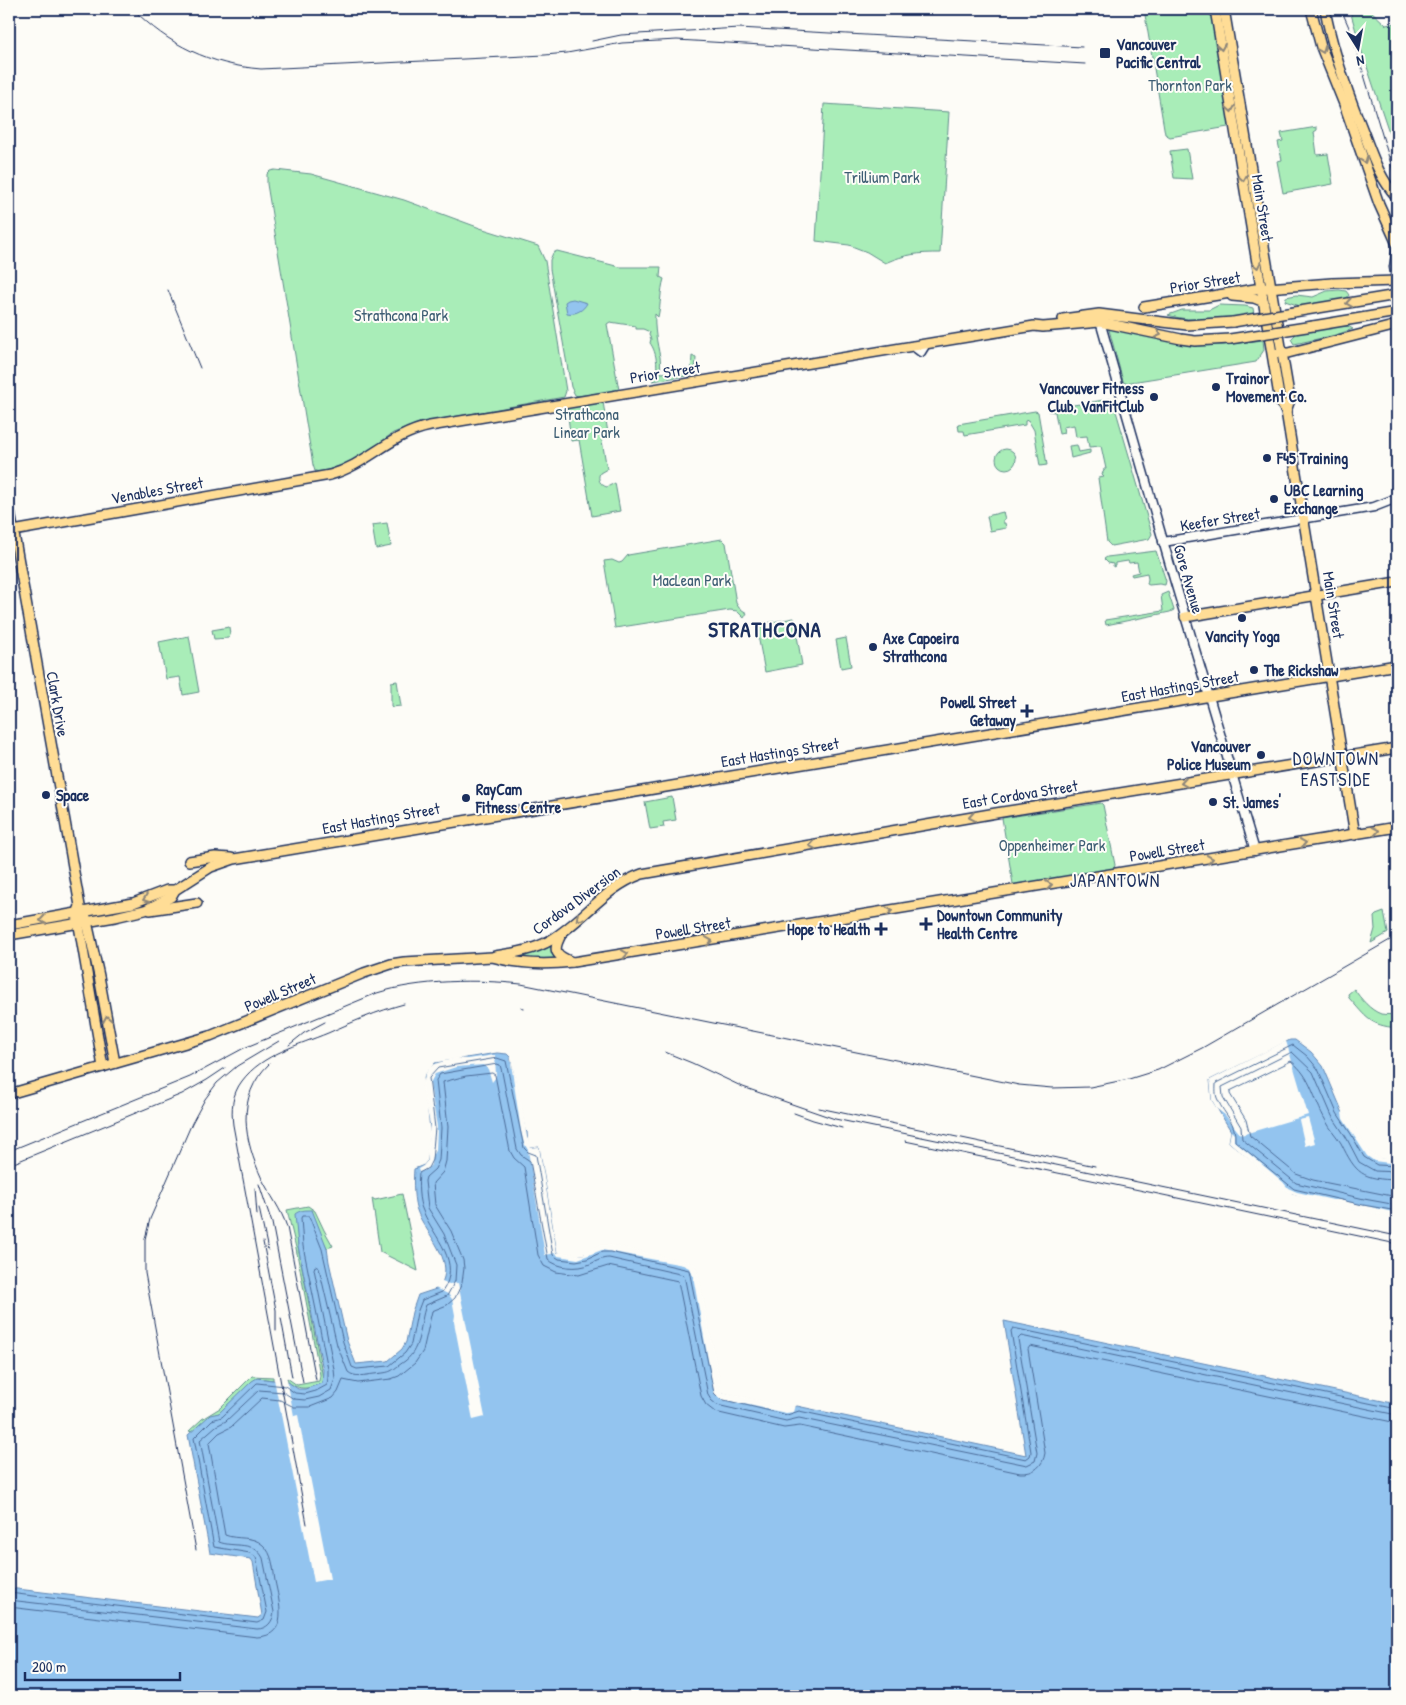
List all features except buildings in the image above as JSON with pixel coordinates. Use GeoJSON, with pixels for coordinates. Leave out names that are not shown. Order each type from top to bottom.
{"type":"FeatureCollection","features":[{"type":"Feature","properties":{"kind":"main road","name":"Main Street"},"geometry":{"type":"LineString","coordinates":[[1215,9],[1250,225],[1266,288],[1286,353],[1290,400],[1286,411]]}},
{"type":"Feature","properties":{"kind":"main road","name":"Main Street"},"geometry":{"type":"LineString","coordinates":[[1224,9],[1266,288],[1264,302],[1272,354],[1280,402],[1286,411],[1355,835]]}},
{"type":"Feature","properties":{"kind":"main road"},"geometry":{"type":"LineString","coordinates":[[1311,9],[1320,47],[1344,104],[1379,204],[1397,244]]}},
{"type":"Feature","properties":{"kind":"main road"},"geometry":{"type":"LineString","coordinates":[[1325,9],[1332,43],[1374,162],[1385,183],[1397,197]]}},
{"type":"Feature","properties":{"kind":"main road","name":"Prior Street"},"geometry":{"type":"LineString","coordinates":[[1144,307],[1266,288],[1397,281]]}},
{"type":"Feature","properties":{"kind":"main road"},"geometry":{"type":"LineString","coordinates":[[1220,294],[1254,298],[1264,302]]}},
{"type":"Feature","properties":{"kind":"main road"},"geometry":{"type":"LineString","coordinates":[[1099,318],[1187,325],[1233,322],[1397,295]]}},
{"type":"Feature","properties":{"kind":"main road"},"geometry":{"type":"LineString","coordinates":[[1099,318],[1181,339],[1203,341],[1230,339],[1397,312]]}},
{"type":"Feature","properties":{"kind":"main road","name":"Prior Street"},"geometry":{"type":"LineString","coordinates":[[311,479],[349,468],[363,461],[392,440],[423,427],[1034,326],[1043,327],[1099,318]]}},
{"type":"Feature","properties":{"kind":"main road"},"geometry":{"type":"LineString","coordinates":[[1272,354],[1286,353],[1397,325]]}},
{"type":"Feature","properties":{"kind":"main road","name":"Venables Street"},"geometry":{"type":"LineString","coordinates":[[11,531],[311,479]]}},
{"type":"Feature","properties":{"kind":"main road","name":"Clark Drive"},"geometry":{"type":"LineString","coordinates":[[9,506],[11,531],[81,915],[103,1067]]}},
{"type":"Feature","properties":{"kind":"main road"},"geometry":{"type":"LineString","coordinates":[[1186,617],[1397,582]]}},
{"type":"Feature","properties":{"kind":"main road","name":"East Hastings Street"},"geometry":{"type":"LineString","coordinates":[[9,925],[81,915],[145,910],[171,897],[176,890],[211,867],[234,858],[1397,665]]}},
{"type":"Feature","properties":{"kind":"main road","name":"East Cordova Street"},"geometry":{"type":"LineString","coordinates":[[648,873],[1015,810],[1397,748]]}},
{"type":"Feature","properties":{"kind":"main road","name":"Powell Street"},"geometry":{"type":"LineString","coordinates":[[9,1094],[210,1036],[379,967],[404,962],[487,957],[513,961],[573,962],[1397,827]]}},
{"type":"Feature","properties":{"kind":"main road"},"geometry":{"type":"LineString","coordinates":[[189,861],[215,857],[234,858]]}},
{"type":"Feature","properties":{"kind":"main road","name":"Cordova Diversion"},"geometry":{"type":"LineString","coordinates":[[487,957],[535,948],[562,933],[614,888],[631,878],[648,873]]}},
{"type":"Feature","properties":{"kind":"main road","name":"East Hastings Street"},"geometry":{"type":"LineString","coordinates":[[9,935],[133,903],[167,890],[176,890]]}},
{"type":"Feature","properties":{"kind":"main road"},"geometry":{"type":"LineString","coordinates":[[145,910],[197,903]]}},
{"type":"Feature","properties":{"kind":"main road","name":"Clark Drive"},"geometry":{"type":"LineString","coordinates":[[81,915],[100,976],[116,1063]]}},
{"type":"Feature","properties":{"kind":"main road"},"geometry":{"type":"LineString","coordinates":[[562,933],[556,945],[556,951],[559,956],[573,962]]}},
{"type":"Feature","properties":{"kind":"street"},"geometry":{"type":"LineString","coordinates":[[1397,249],[1394,267],[1397,285]]}},
{"type":"Feature","properties":{"kind":"street","name":"Gore Avenue"},"geometry":{"type":"LineString","coordinates":[[1099,318],[1255,851]]}},
{"type":"Feature","properties":{"kind":"street","name":"Keefer Street"},"geometry":{"type":"LineString","coordinates":[[1163,542],[1374,507],[1397,498]]}},
{"type":"Feature","properties":{"kind":"green space","name":"Thornton Park"},"geometry":{"type":"Polygon","coordinates":[[[1144,9],[1211,9],[1230,124],[1228,127],[1170,137],[1165,134],[1144,9]]]}},
{"type":"Feature","properties":{"kind":"green space"},"geometry":{"type":"Polygon","coordinates":[[[1348,9],[1369,9],[1386,25],[1397,23],[1397,156],[1351,14],[1348,9]]]}},
{"type":"Feature","properties":{"kind":"green space","name":"Trillium Park"},"geometry":{"type":"Polygon","coordinates":[[[824,104],[949,112],[940,253],[912,255],[885,263],[867,252],[849,245],[816,241],[824,104]]]}},
{"type":"Feature","properties":{"kind":"green space"},"geometry":{"type":"Polygon","coordinates":[[[1317,127],[1317,130],[1314,132],[1317,155],[1328,154],[1333,184],[1283,193],[1277,161],[1282,160],[1278,142],[1283,141],[1281,133],[1317,127]]]}},
{"type":"Feature","properties":{"kind":"green space"},"geometry":{"type":"Polygon","coordinates":[[[1187,149],[1192,179],[1174,178],[1170,151],[1187,149]]]}},
{"type":"Feature","properties":{"kind":"green space","name":"Strathcona Park"},"geometry":{"type":"Polygon","coordinates":[[[275,170],[311,174],[404,200],[480,228],[538,246],[545,261],[566,391],[564,397],[420,423],[393,433],[363,455],[344,465],[321,472],[315,471],[267,184],[267,174],[275,170]]]}},
{"type":"Feature","properties":{"kind":"green space"},"geometry":{"type":"Polygon","coordinates":[[[557,251],[620,267],[661,267],[660,277],[664,279],[658,317],[655,314],[655,319],[661,373],[691,371],[692,356],[696,358],[693,375],[652,381],[656,373],[657,362],[650,343],[650,332],[636,329],[636,326],[610,322],[607,324],[619,390],[575,395],[571,387],[550,269],[550,260],[553,253],[557,251]]]}},
{"type":"Feature","properties":{"kind":"green space"},"geometry":{"type":"Polygon","coordinates":[[[1327,291],[1346,291],[1349,295],[1346,299],[1300,306],[1285,301],[1286,297],[1296,295],[1313,297],[1327,291]]]}},
{"type":"Feature","properties":{"kind":"green space"},"geometry":{"type":"Polygon","coordinates":[[[1219,305],[1253,308],[1254,314],[1199,319],[1187,319],[1168,315],[1182,310],[1209,310],[1219,305]]]}},
{"type":"Feature","properties":{"kind":"green space"},"geometry":{"type":"Polygon","coordinates":[[[1108,326],[1199,344],[1223,345],[1263,340],[1264,350],[1256,362],[1125,383],[1108,326]]]}},
{"type":"Feature","properties":{"kind":"green space"},"geometry":{"type":"Polygon","coordinates":[[[1348,326],[1353,329],[1336,335],[1294,344],[1291,339],[1297,333],[1348,326]]]}},
{"type":"Feature","properties":{"kind":"green space"},"geometry":{"type":"Polygon","coordinates":[[[1110,399],[1113,401],[1152,534],[1149,539],[1111,546],[1107,542],[1098,478],[1104,477],[1102,475],[1104,469],[1106,469],[1101,446],[1089,447],[1087,436],[1076,437],[1074,425],[1063,427],[1064,433],[1059,434],[1055,412],[1048,411],[1049,409],[1110,399]]]}},
{"type":"Feature","properties":{"kind":"green space","name":"Strathcona Linear Park"},"geometry":{"type":"Polygon","coordinates":[[[603,402],[608,433],[601,435],[607,469],[600,473],[599,480],[607,487],[615,483],[620,511],[592,516],[579,440],[571,441],[567,408],[603,402]]]}},
{"type":"Feature","properties":{"kind":"green space"},"geometry":{"type":"Polygon","coordinates":[[[1038,412],[1047,465],[1040,466],[1034,430],[1028,420],[1025,421],[1025,425],[965,435],[964,431],[959,431],[958,424],[1038,412]]]}},
{"type":"Feature","properties":{"kind":"green space"},"geometry":{"type":"Polygon","coordinates":[[[1077,445],[1079,452],[1090,450],[1090,453],[1071,458],[1069,446],[1077,445]]]}},
{"type":"Feature","properties":{"kind":"green space"},"geometry":{"type":"Polygon","coordinates":[[[1006,449],[1013,452],[1016,459],[1013,466],[1006,469],[999,466],[996,459],[999,452],[1006,449]]]}},
{"type":"Feature","properties":{"kind":"green space"},"geometry":{"type":"Polygon","coordinates":[[[1003,512],[1005,519],[1003,523],[1005,523],[1006,528],[990,531],[987,516],[1003,512]]]}},
{"type":"Feature","properties":{"kind":"green space"},"geometry":{"type":"Polygon","coordinates":[[[387,523],[391,546],[376,549],[372,525],[387,523]]]}},
{"type":"Feature","properties":{"kind":"green space","name":"MacLean Park"},"geometry":{"type":"Polygon","coordinates":[[[722,539],[726,543],[736,603],[739,608],[747,613],[744,618],[737,611],[730,610],[615,628],[604,561],[612,560],[619,563],[628,555],[722,539]]]}},
{"type":"Feature","properties":{"kind":"green space"},"geometry":{"type":"Polygon","coordinates":[[[1156,551],[1166,581],[1165,585],[1147,584],[1147,573],[1132,576],[1131,574],[1139,572],[1137,562],[1115,563],[1113,567],[1113,564],[1108,563],[1104,559],[1107,557],[1156,551]]]}},
{"type":"Feature","properties":{"kind":"green space"},"geometry":{"type":"Polygon","coordinates":[[[1168,592],[1174,610],[1106,625],[1105,620],[1163,611],[1161,595],[1168,592]]]}},
{"type":"Feature","properties":{"kind":"green space"},"geometry":{"type":"Polygon","coordinates":[[[794,618],[802,665],[765,672],[756,625],[794,618]]]}},
{"type":"Feature","properties":{"kind":"green space"},"geometry":{"type":"Polygon","coordinates":[[[229,627],[229,638],[214,639],[212,630],[229,627]]]}},
{"type":"Feature","properties":{"kind":"green space"},"geometry":{"type":"Polygon","coordinates":[[[189,636],[199,692],[183,695],[180,677],[166,679],[159,642],[189,636]]]}},
{"type":"Feature","properties":{"kind":"green space"},"geometry":{"type":"Polygon","coordinates":[[[846,638],[851,666],[841,668],[836,640],[846,638]]]}},
{"type":"Feature","properties":{"kind":"green space"},"geometry":{"type":"Polygon","coordinates":[[[397,681],[401,706],[392,707],[391,682],[397,681]]]}},
{"type":"Feature","properties":{"kind":"green space"},"geometry":{"type":"Polygon","coordinates":[[[672,797],[676,820],[663,822],[664,827],[650,829],[645,802],[672,797]]]}},
{"type":"Feature","properties":{"kind":"green space","name":"Oppenheimer Park"},"geometry":{"type":"Polygon","coordinates":[[[1101,803],[1103,805],[1115,865],[1114,869],[1013,884],[1002,818],[1101,803]]]}},
{"type":"Feature","properties":{"kind":"green space"},"geometry":{"type":"Polygon","coordinates":[[[1384,912],[1388,933],[1371,943],[1375,929],[1374,917],[1384,912]]]}},
{"type":"Feature","properties":{"kind":"green space"},"geometry":{"type":"Polygon","coordinates":[[[552,944],[552,953],[559,961],[508,958],[552,944]]]}},
{"type":"Feature","properties":{"kind":"green space"},"geometry":{"type":"Polygon","coordinates":[[[1354,989],[1373,1010],[1383,1014],[1397,1015],[1397,1028],[1380,1025],[1369,1019],[1349,998],[1348,994],[1354,989]]]}},
{"type":"Feature","properties":{"kind":"green space"},"geometry":{"type":"Polygon","coordinates":[[[402,1194],[418,1271],[380,1252],[372,1198],[375,1200],[402,1194]]]}},
{"type":"Feature","properties":{"kind":"green space"},"geometry":{"type":"Polygon","coordinates":[[[308,1206],[315,1211],[333,1246],[327,1248],[319,1231],[297,1228],[298,1246],[323,1378],[322,1383],[313,1387],[301,1388],[292,1385],[288,1382],[287,1378],[297,1385],[319,1381],[320,1375],[287,1210],[308,1206]]]}},
{"type":"Feature","properties":{"kind":"green space"},"geometry":{"type":"Polygon","coordinates":[[[252,1376],[273,1377],[273,1380],[257,1378],[219,1413],[210,1416],[192,1432],[189,1431],[202,1419],[220,1408],[252,1376]]]}},
{"type":"Feature","properties":{"kind":"water"},"geometry":{"type":"Polygon","coordinates":[[[573,299],[587,303],[579,311],[567,313],[565,302],[573,299]]]}},
{"type":"Feature","properties":{"kind":"water"},"geometry":{"type":"Polygon","coordinates":[[[1290,1040],[1295,1040],[1311,1052],[1323,1066],[1342,1111],[1356,1132],[1367,1154],[1373,1158],[1397,1161],[1397,1216],[1292,1193],[1229,1142],[1231,1131],[1212,1100],[1210,1080],[1290,1040]]]}},
{"type":"Feature","properties":{"kind":"water"},"geometry":{"type":"Polygon","coordinates":[[[497,1053],[507,1054],[510,1057],[525,1130],[527,1132],[528,1146],[531,1148],[539,1147],[557,1253],[576,1256],[586,1254],[600,1247],[693,1265],[719,1392],[788,1410],[797,1406],[1026,1455],[1004,1321],[1397,1404],[1397,1696],[9,1696],[9,1588],[258,1618],[262,1615],[251,1559],[210,1553],[188,1435],[210,1415],[219,1413],[257,1378],[288,1382],[298,1389],[305,1389],[322,1383],[323,1370],[298,1246],[295,1214],[299,1212],[312,1210],[327,1248],[347,1341],[356,1364],[388,1361],[402,1349],[406,1342],[412,1312],[418,1295],[439,1288],[444,1278],[445,1269],[440,1252],[421,1220],[414,1197],[414,1169],[424,1165],[428,1160],[430,1129],[424,1077],[435,1063],[497,1053]]]}},
{"type":"Feature","properties":{"kind":"pier"},"geometry":{"type":"Polygon","coordinates":[[[1286,1041],[1308,1115],[1241,1135],[1225,1115],[1217,1109],[1212,1100],[1210,1080],[1286,1041]]]}},
{"type":"Feature","properties":{"kind":"pier"},"geometry":{"type":"Polygon","coordinates":[[[495,1055],[496,1077],[492,1082],[488,1069],[483,1065],[456,1067],[435,1074],[430,1083],[437,1127],[436,1151],[432,1155],[431,1165],[426,1170],[419,1172],[418,1169],[428,1160],[427,1150],[430,1124],[422,1087],[429,1068],[434,1064],[456,1058],[468,1059],[495,1055]]]}},
{"type":"Feature","properties":{"kind":"pier"},"geometry":{"type":"Polygon","coordinates":[[[510,1057],[527,1137],[531,1147],[529,1148],[539,1147],[557,1253],[585,1254],[585,1252],[600,1245],[611,1245],[694,1263],[698,1273],[722,1392],[788,1407],[796,1405],[794,1412],[786,1413],[720,1399],[714,1393],[693,1276],[689,1268],[683,1265],[602,1250],[578,1259],[558,1256],[556,1253],[545,1255],[528,1150],[521,1131],[510,1057]]]}},
{"type":"Feature","properties":{"kind":"pier"},"geometry":{"type":"Polygon","coordinates":[[[1345,1111],[1369,1152],[1379,1158],[1397,1159],[1397,1164],[1374,1161],[1367,1156],[1343,1119],[1342,1113],[1345,1111]]]}},
{"type":"Feature","properties":{"kind":"pier"},"geometry":{"type":"Polygon","coordinates":[[[1308,1118],[1315,1143],[1305,1146],[1299,1120],[1308,1118]]]}},
{"type":"Feature","properties":{"kind":"pier"},"geometry":{"type":"Polygon","coordinates":[[[1231,1131],[1234,1134],[1234,1141],[1288,1188],[1297,1192],[1397,1213],[1397,1218],[1335,1206],[1287,1192],[1229,1142],[1231,1131]]]}},
{"type":"Feature","properties":{"kind":"pier"},"geometry":{"type":"Polygon","coordinates":[[[440,1280],[449,1284],[458,1283],[485,1417],[473,1420],[454,1322],[455,1315],[452,1299],[448,1294],[435,1288],[440,1280]]]}},
{"type":"Feature","properties":{"kind":"pier"},"geometry":{"type":"Polygon","coordinates":[[[274,1379],[287,1379],[294,1416],[298,1415],[330,1579],[314,1582],[274,1379]]]}},
{"type":"Feature","properties":{"kind":"railway"},"geometry":{"type":"LineString","coordinates":[[133,9],[161,33],[191,51],[225,63],[261,69],[545,55],[622,43],[677,40],[1085,64]]}},
{"type":"Feature","properties":{"kind":"railway"},"geometry":{"type":"LineString","coordinates":[[1341,9],[1351,32],[1397,184]]}},
{"type":"Feature","properties":{"kind":"railway"},"geometry":{"type":"LineString","coordinates":[[592,41],[621,35],[739,28],[1082,47]]}},
{"type":"Feature","properties":{"kind":"railway"},"geometry":{"type":"LineString","coordinates":[[168,290],[200,368]]}},
{"type":"Feature","properties":{"kind":"railway"},"geometry":{"type":"LineString","coordinates":[[9,1151],[190,1077],[244,1048],[377,993],[411,985],[467,981],[521,984],[1019,1085],[1052,1088],[1090,1087],[1129,1079],[1158,1070],[1202,1048],[1397,936]]}},
{"type":"Feature","properties":{"kind":"railway"},"geometry":{"type":"LineString","coordinates":[[307,1524],[233,1125],[233,1102],[236,1091],[242,1081],[250,1072],[270,1057],[365,1017],[404,1004]]}},
{"type":"Feature","properties":{"kind":"railway"},"geometry":{"type":"LineString","coordinates":[[289,1045],[304,1033],[325,1022]]}},
{"type":"Feature","properties":{"kind":"railway"},"geometry":{"type":"LineString","coordinates":[[196,1550],[145,1273],[145,1239],[150,1219],[192,1123],[205,1099],[217,1083],[237,1066],[279,1041]]}},
{"type":"Feature","properties":{"kind":"railway"},"geometry":{"type":"LineString","coordinates":[[665,1052],[743,1087],[835,1119],[1397,1236]]}},
{"type":"Feature","properties":{"kind":"railway"},"geometry":{"type":"LineString","coordinates":[[269,1064],[258,1077],[251,1090],[247,1105],[247,1134],[262,1179],[279,1208],[287,1227],[316,1380]]}},
{"type":"Feature","properties":{"kind":"railway"},"geometry":{"type":"LineString","coordinates":[[9,1165],[182,1094],[225,1068]]}},
{"type":"Feature","properties":{"kind":"railway"},"geometry":{"type":"LineString","coordinates":[[819,1108],[1095,1166]]}},
{"type":"Feature","properties":{"kind":"railway"},"geometry":{"type":"LineString","coordinates":[[794,1113],[842,1128]]}},
{"type":"Feature","properties":{"kind":"railway"},"geometry":{"type":"LineString","coordinates":[[905,1141],[1397,1244]]}},
{"type":"Feature","properties":{"kind":"railway"},"geometry":{"type":"LineString","coordinates":[[259,1184],[272,1223],[303,1382]]}},
{"type":"Feature","properties":{"kind":"railway"},"geometry":{"type":"LineString","coordinates":[[255,1188],[257,1215]]}},
{"type":"Feature","properties":{"kind":"railway"},"geometry":{"type":"LineString","coordinates":[[259,1208],[268,1250]]}},
{"type":"Feature","properties":{"kind":"railway"},"geometry":{"type":"LineString","coordinates":[[263,1242],[276,1310],[276,1331]]}},
{"type":"Feature","properties":{"kind":"railway"},"geometry":{"type":"LineString","coordinates":[[281,1318],[292,1377]]}},
{"type":"Feature","properties":{"kind":"place","name":"Vancouver Pacific Central"},"geometry":{"type":"Point","coordinates":[1105,53]}},
{"type":"Feature","properties":{"kind":"place","name":"Trainor Movement Co."},"geometry":{"type":"Point","coordinates":[1216,387]}},
{"type":"Feature","properties":{"kind":"place","name":"Vancouver Fitness Club, VanFitClub"},"geometry":{"type":"Point","coordinates":[1154,397]}},
{"type":"Feature","properties":{"kind":"place","name":"F45 Training"},"geometry":{"type":"Point","coordinates":[1267,458]}},
{"type":"Feature","properties":{"kind":"place","name":"UBC Learning Exchange"},"geometry":{"type":"Point","coordinates":[1274,499]}},
{"type":"Feature","properties":{"kind":"place","name":"Vancity Yoga"},"geometry":{"type":"Point","coordinates":[1242,618]}},
{"type":"Feature","properties":{"kind":"place","name":"Axe Capoeira Strathcona"},"geometry":{"type":"Point","coordinates":[873,647]}},
{"type":"Feature","properties":{"kind":"place","name":"The Rickshaw"},"geometry":{"type":"Point","coordinates":[1254,670]}},
{"type":"Feature","properties":{"kind":"place","name":"Powell Street Getaway"},"geometry":{"type":"Point","coordinates":[1027,711]}},
{"type":"Feature","properties":{"kind":"place","name":"Vancouver Police Museum"},"geometry":{"type":"Point","coordinates":[1261,755]}},
{"type":"Feature","properties":{"kind":"place","name":"Space"},"geometry":{"type":"Point","coordinates":[46,795]}},
{"type":"Feature","properties":{"kind":"place","name":"RayCam Fitness Centre"},"geometry":{"type":"Point","coordinates":[466,798]}},
{"type":"Feature","properties":{"kind":"place","name":"St. James'"},"geometry":{"type":"Point","coordinates":[1213,802]}},
{"type":"Feature","properties":{"kind":"place","name":"Downtown Community Health Centre"},"geometry":{"type":"Point","coordinates":[926,924]}},
{"type":"Feature","properties":{"kind":"place","name":"Hope to Health"},"geometry":{"type":"Point","coordinates":[881,929]}},
{"type":"Feature","properties":{"kind":"district","name":"STRATHCONA"},"geometry":{"type":"Point","coordinates":[765,629]}},
{"type":"Feature","properties":{"kind":"district","name":"DOWNTOWN EASTSIDE"},"geometry":{"type":"Point","coordinates":[1336,768]}},
{"type":"Feature","properties":{"kind":"district","name":"JAPANTOWN"},"geometry":{"type":"Point","coordinates":[1115,880]}}]}
